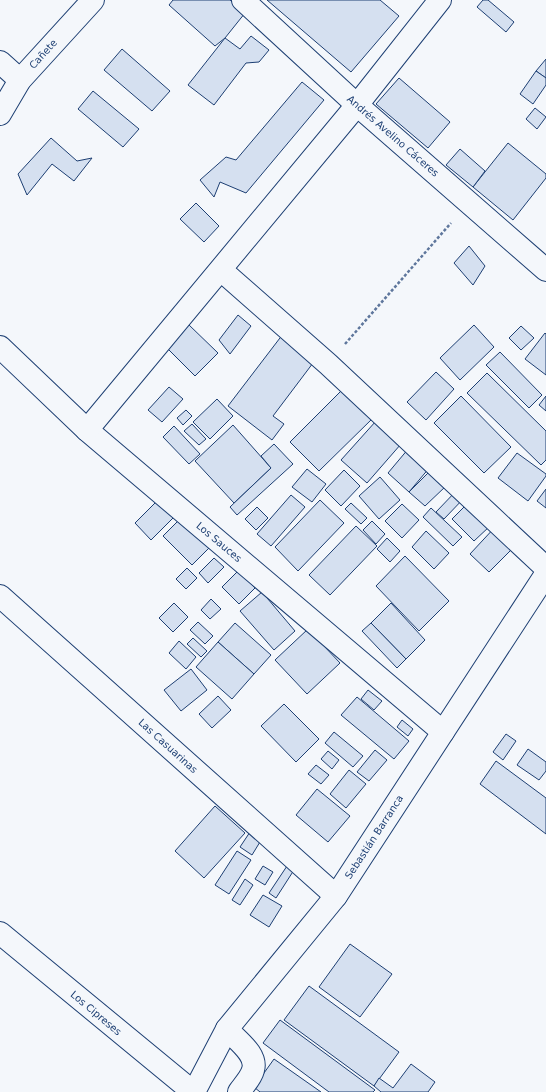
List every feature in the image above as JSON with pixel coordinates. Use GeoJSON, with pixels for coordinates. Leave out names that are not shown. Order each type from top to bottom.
{"type":"FeatureCollection","features":[{"type":"Feature","properties":{"kind":"street","name":"Cañete"},"geometry":{"type":"LineString","coordinates":[[0,114],[20,80],[92,0]]}},
{"type":"Feature","properties":{"kind":"street","name":"Andrés Avelino Cáceres"},"geometry":{"type":"LineString","coordinates":[[243,0],[357,105],[546,270]]}},
{"type":"Feature","properties":{"kind":"street"},"geometry":{"type":"LineString","coordinates":[[87,430],[357,105],[440,0]]}},
{"type":"Feature","properties":{"kind":"street"},"geometry":{"type":"LineString","coordinates":[[0,62],[20,80]]}},
{"type":"Feature","properties":{"kind":"street"},"geometry":{"type":"LineString","coordinates":[[221,270],[328,364],[546,568]]}},
{"type":"Feature","properties":{"kind":"street","name":"Los Sauces"},"geometry":{"type":"LineString","coordinates":[[0,347],[87,430],[443,732]]}},
{"type":"Feature","properties":{"kind":"street","name":"Sebastián Barranca"},"geometry":{"type":"LineString","coordinates":[[194,1092],[227,1029],[336,896],[546,574]]}},
{"type":"Feature","properties":{"kind":"street","name":"Las Casuarinas"},"geometry":{"type":"LineString","coordinates":[[0,596],[336,896]]}},
{"type":"Feature","properties":{"kind":"street","name":"Los Cipreses"},"geometry":{"type":"LineString","coordinates":[[0,933],[194,1092]]}},
{"type":"Feature","properties":{"kind":"street"},"geometry":{"type":"LineString","coordinates":[[227,1029],[252,1056],[254,1064],[253,1072],[239,1092]]}},
{"type":"Feature","properties":{"kind":"path"},"geometry":{"type":"LineString","coordinates":[[328,364],[469,202]]}},
{"type":"Feature","properties":{"kind":"building"},"geometry":{"type":"Polygon","coordinates":[[[173,0],[230,0],[245,13],[225,38],[215,46],[169,5],[173,0]]]}},
{"type":"Feature","properties":{"kind":"building"},"geometry":{"type":"Polygon","coordinates":[[[267,0],[380,0],[399,16],[351,72],[267,0]]]}},
{"type":"Feature","properties":{"kind":"building"},"geometry":{"type":"Polygon","coordinates":[[[483,0],[488,0],[514,22],[506,32],[477,7],[483,0]]]}},
{"type":"Feature","properties":{"kind":"building"},"geometry":{"type":"Polygon","coordinates":[[[251,36],[269,50],[259,62],[246,63],[214,105],[188,85],[225,38],[240,49],[251,36]]]}},
{"type":"Feature","properties":{"kind":"building"},"geometry":{"type":"Polygon","coordinates":[[[122,49],[170,91],[152,111],[104,70],[122,49]]]}},
{"type":"Feature","properties":{"kind":"building"},"geometry":{"type":"Polygon","coordinates":[[[546,59],[546,78],[536,71],[546,59]]]}},
{"type":"Feature","properties":{"kind":"building"},"geometry":{"type":"Polygon","coordinates":[[[536,71],[546,78],[546,85],[533,104],[520,94],[536,71]]]}},
{"type":"Feature","properties":{"kind":"building"},"geometry":{"type":"Polygon","coordinates":[[[399,78],[450,122],[428,148],[376,104],[399,78]]]}},
{"type":"Feature","properties":{"kind":"building"},"geometry":{"type":"Polygon","coordinates":[[[302,82],[324,100],[246,193],[220,182],[214,197],[200,180],[226,157],[236,160],[302,82]]]}},
{"type":"Feature","properties":{"kind":"building"},"geometry":{"type":"Polygon","coordinates":[[[93,91],[139,129],[123,147],[78,109],[93,91]]]}},
{"type":"Feature","properties":{"kind":"building"},"geometry":{"type":"Polygon","coordinates":[[[535,108],[546,117],[537,129],[526,119],[535,108]]]}},
{"type":"Feature","properties":{"kind":"building"},"geometry":{"type":"Polygon","coordinates":[[[51,138],[77,161],[92,158],[74,181],[52,164],[27,195],[18,174],[51,138]]]}},
{"type":"Feature","properties":{"kind":"building"},"geometry":{"type":"Polygon","coordinates":[[[508,143],[546,174],[546,178],[513,220],[473,187],[508,143]]]}},
{"type":"Feature","properties":{"kind":"building"},"geometry":{"type":"Polygon","coordinates":[[[460,149],[485,171],[473,187],[446,165],[460,149]]]}},
{"type":"Feature","properties":{"kind":"building"},"geometry":{"type":"Polygon","coordinates":[[[196,203],[219,226],[204,242],[180,219],[196,203]]]}},
{"type":"Feature","properties":{"kind":"building"},"geometry":{"type":"Polygon","coordinates":[[[469,246],[485,266],[473,285],[454,263],[469,246]]]}},
{"type":"Feature","properties":{"kind":"building"},"geometry":{"type":"Polygon","coordinates":[[[238,315],[251,326],[230,354],[219,340],[238,315]]]}},
{"type":"Feature","properties":{"kind":"building"},"geometry":{"type":"Polygon","coordinates":[[[188,324],[218,353],[195,376],[166,347],[188,324]]]}},
{"type":"Feature","properties":{"kind":"building"},"geometry":{"type":"Polygon","coordinates":[[[474,325],[494,347],[460,380],[440,358],[474,325]]]}},
{"type":"Feature","properties":{"kind":"building"},"geometry":{"type":"Polygon","coordinates":[[[521,326],[534,338],[521,350],[509,338],[521,326]]]}},
{"type":"Feature","properties":{"kind":"building"},"geometry":{"type":"Polygon","coordinates":[[[545,333],[546,334],[546,375],[525,359],[545,333]]]}},
{"type":"Feature","properties":{"kind":"building"},"geometry":{"type":"Polygon","coordinates":[[[283,334],[316,359],[273,416],[284,424],[272,440],[228,406],[283,334]]]}},
{"type":"Feature","properties":{"kind":"building"},"geometry":{"type":"Polygon","coordinates":[[[500,352],[542,395],[529,408],[486,365],[500,352]]]}},
{"type":"Feature","properties":{"kind":"building"},"geometry":{"type":"Polygon","coordinates":[[[436,372],[454,389],[426,420],[407,402],[436,372]]]}},
{"type":"Feature","properties":{"kind":"building"},"geometry":{"type":"Polygon","coordinates":[[[487,373],[546,431],[546,460],[541,465],[467,393],[487,373]]]}},
{"type":"Feature","properties":{"kind":"building"},"geometry":{"type":"Polygon","coordinates":[[[169,387],[183,399],[162,422],[148,410],[169,387]]]}},
{"type":"Feature","properties":{"kind":"building"},"geometry":{"type":"Polygon","coordinates":[[[344,388],[373,418],[319,471],[290,442],[344,388]]]}},
{"type":"Feature","properties":{"kind":"building"},"geometry":{"type":"Polygon","coordinates":[[[461,396],[511,447],[484,473],[434,423],[461,396]]]}},
{"type":"Feature","properties":{"kind":"building"},"geometry":{"type":"Polygon","coordinates":[[[546,396],[546,411],[539,405],[546,396]]]}},
{"type":"Feature","properties":{"kind":"building"},"geometry":{"type":"Polygon","coordinates":[[[217,399],[233,416],[210,439],[193,422],[217,399]]]}},
{"type":"Feature","properties":{"kind":"building"},"geometry":{"type":"Polygon","coordinates":[[[186,410],[192,416],[183,425],[177,418],[186,410]]]}},
{"type":"Feature","properties":{"kind":"building"},"geometry":{"type":"Polygon","coordinates":[[[376,421],[401,444],[367,483],[341,460],[376,421]]]}},
{"type":"Feature","properties":{"kind":"building"},"geometry":{"type":"Polygon","coordinates":[[[192,424],[206,439],[199,445],[184,431],[192,424]]]}},
{"type":"Feature","properties":{"kind":"building"},"geometry":{"type":"Polygon","coordinates":[[[233,425],[271,468],[234,503],[195,461],[233,425]]]}},
{"type":"Feature","properties":{"kind":"building"},"geometry":{"type":"Polygon","coordinates":[[[174,426],[200,454],[189,464],[163,437],[174,426]]]}},
{"type":"Feature","properties":{"kind":"building"},"geometry":{"type":"Polygon","coordinates":[[[274,444],[293,464],[237,515],[230,507],[271,468],[261,456],[274,444]]]}},
{"type":"Feature","properties":{"kind":"building"},"geometry":{"type":"Polygon","coordinates":[[[409,448],[430,467],[409,492],[388,473],[409,448]]]}},
{"type":"Feature","properties":{"kind":"building"},"geometry":{"type":"Polygon","coordinates":[[[517,453],[546,474],[528,501],[498,478],[517,453]]]}},
{"type":"Feature","properties":{"kind":"building"},"geometry":{"type":"Polygon","coordinates":[[[307,469],[326,484],[312,502],[292,487],[307,469]]]}},
{"type":"Feature","properties":{"kind":"building"},"geometry":{"type":"Polygon","coordinates":[[[344,470],[360,486],[341,506],[325,490],[344,470]]]}},
{"type":"Feature","properties":{"kind":"building"},"geometry":{"type":"Polygon","coordinates":[[[431,470],[446,486],[425,506],[409,492],[431,470]]]}},
{"type":"Feature","properties":{"kind":"building"},"geometry":{"type":"Polygon","coordinates":[[[380,477],[400,500],[379,519],[359,496],[380,477]]]}},
{"type":"Feature","properties":{"kind":"building"},"geometry":{"type":"Polygon","coordinates":[[[458,489],[466,496],[444,519],[436,512],[458,489]]]}},
{"type":"Feature","properties":{"kind":"building"},"geometry":{"type":"Polygon","coordinates":[[[546,489],[546,508],[537,501],[546,489]]]}},
{"type":"Feature","properties":{"kind":"building"},"geometry":{"type":"Polygon","coordinates":[[[291,495],[305,507],[271,546],[257,534],[291,495]]]}},
{"type":"Feature","properties":{"kind":"building"},"geometry":{"type":"Polygon","coordinates":[[[320,500],[344,523],[298,571],[275,547],[320,500]]]}},
{"type":"Feature","properties":{"kind":"building"},"geometry":{"type":"Polygon","coordinates":[[[157,501],[173,518],[151,540],[135,523],[157,501]]]}},
{"type":"Feature","properties":{"kind":"building"},"geometry":{"type":"Polygon","coordinates":[[[351,503],[367,518],[361,524],[345,509],[351,503]]]}},
{"type":"Feature","properties":{"kind":"building"},"geometry":{"type":"Polygon","coordinates":[[[402,504],[419,520],[402,538],[385,521],[402,504]]]}},
{"type":"Feature","properties":{"kind":"building"},"geometry":{"type":"Polygon","coordinates":[[[467,504],[490,526],[474,541],[452,519],[467,504]]]}},
{"type":"Feature","properties":{"kind":"building"},"geometry":{"type":"Polygon","coordinates":[[[257,507],[268,518],[256,530],[245,519],[257,507]]]}},
{"type":"Feature","properties":{"kind":"building"},"geometry":{"type":"Polygon","coordinates":[[[431,508],[462,537],[453,546],[423,517],[431,508]]]}},
{"type":"Feature","properties":{"kind":"building"},"geometry":{"type":"Polygon","coordinates":[[[180,519],[209,548],[192,565],[163,536],[180,519]]]}},
{"type":"Feature","properties":{"kind":"building"},"geometry":{"type":"Polygon","coordinates":[[[372,521],[385,534],[376,544],[363,530],[372,521]]]}},
{"type":"Feature","properties":{"kind":"building"},"geometry":{"type":"Polygon","coordinates":[[[497,525],[517,544],[489,572],[470,554],[497,525]]]}},
{"type":"Feature","properties":{"kind":"building"},"geometry":{"type":"Polygon","coordinates":[[[356,526],[377,546],[330,595],[309,575],[356,526]]]}},
{"type":"Feature","properties":{"kind":"building"},"geometry":{"type":"Polygon","coordinates":[[[426,531],[449,553],[434,569],[412,547],[426,531]]]}},
{"type":"Feature","properties":{"kind":"building"},"geometry":{"type":"Polygon","coordinates":[[[387,538],[400,551],[390,562],[377,549],[387,538]]]}},
{"type":"Feature","properties":{"kind":"building"},"geometry":{"type":"Polygon","coordinates":[[[405,556],[449,601],[419,631],[376,586],[405,556]]]}},
{"type":"Feature","properties":{"kind":"building"},"geometry":{"type":"Polygon","coordinates":[[[214,558],[224,567],[208,583],[199,573],[214,558]]]}},
{"type":"Feature","properties":{"kind":"building"},"geometry":{"type":"Polygon","coordinates":[[[187,568],[197,578],[186,589],[176,579],[187,568]]]}},
{"type":"Feature","properties":{"kind":"building"},"geometry":{"type":"Polygon","coordinates":[[[238,571],[255,588],[239,604],[222,587],[238,571]]]}},
{"type":"Feature","properties":{"kind":"building"},"geometry":{"type":"Polygon","coordinates":[[[262,592],[295,631],[274,650],[240,611],[262,592]]]}},
{"type":"Feature","properties":{"kind":"building"},"geometry":{"type":"Polygon","coordinates":[[[211,599],[221,609],[210,619],[201,610],[211,599]]]}},
{"type":"Feature","properties":{"kind":"building"},"geometry":{"type":"Polygon","coordinates":[[[174,603],[188,617],[173,632],[159,618],[174,603]]]}},
{"type":"Feature","properties":{"kind":"building"},"geometry":{"type":"Polygon","coordinates":[[[391,603],[425,640],[406,659],[371,623],[391,603]]]}},
{"type":"Feature","properties":{"kind":"building"},"geometry":{"type":"Polygon","coordinates":[[[198,622],[213,636],[205,644],[190,630],[198,622]]]}},
{"type":"Feature","properties":{"kind":"building"},"geometry":{"type":"Polygon","coordinates":[[[235,623],[271,655],[254,674],[218,642],[235,623]]]}},
{"type":"Feature","properties":{"kind":"building"},"geometry":{"type":"Polygon","coordinates":[[[371,623],[406,659],[397,668],[362,631],[371,623]]]}},
{"type":"Feature","properties":{"kind":"building"},"geometry":{"type":"Polygon","coordinates":[[[308,629],[340,663],[307,694],[275,660],[308,629]]]}},
{"type":"Feature","properties":{"kind":"building"},"geometry":{"type":"Polygon","coordinates":[[[193,638],[207,651],[201,657],[187,644],[193,638]]]}},
{"type":"Feature","properties":{"kind":"building"},"geometry":{"type":"Polygon","coordinates":[[[179,641],[196,657],[186,669],[169,653],[179,641]]]}},
{"type":"Feature","properties":{"kind":"building"},"geometry":{"type":"Polygon","coordinates":[[[218,642],[254,674],[232,699],[196,667],[218,642]]]}},
{"type":"Feature","properties":{"kind":"building"},"geometry":{"type":"Polygon","coordinates":[[[191,669],[207,690],[181,711],[164,690],[191,669]]]}},
{"type":"Feature","properties":{"kind":"building"},"geometry":{"type":"Polygon","coordinates":[[[368,690],[382,701],[374,710],[361,699],[368,690]]]}},
{"type":"Feature","properties":{"kind":"building"},"geometry":{"type":"Polygon","coordinates":[[[218,696],[231,710],[212,728],[199,714],[218,696]]]}},
{"type":"Feature","properties":{"kind":"building"},"geometry":{"type":"Polygon","coordinates":[[[357,697],[409,741],[394,759],[341,715],[357,697]]]}},
{"type":"Feature","properties":{"kind":"building"},"geometry":{"type":"Polygon","coordinates":[[[284,704],[319,739],[296,762],[261,726],[284,704]]]}},
{"type":"Feature","properties":{"kind":"building"},"geometry":{"type":"Polygon","coordinates":[[[402,720],[413,729],[408,736],[397,727],[402,720]]]}},
{"type":"Feature","properties":{"kind":"building"},"geometry":{"type":"Polygon","coordinates":[[[334,732],[363,756],[353,767],[325,743],[334,732]]]}},
{"type":"Feature","properties":{"kind":"building"},"geometry":{"type":"Polygon","coordinates":[[[506,734],[516,741],[503,760],[493,752],[506,734]]]}},
{"type":"Feature","properties":{"kind":"building"},"geometry":{"type":"Polygon","coordinates":[[[528,749],[546,762],[546,771],[539,780],[517,765],[528,749]]]}},
{"type":"Feature","properties":{"kind":"building"},"geometry":{"type":"Polygon","coordinates":[[[375,750],[387,760],[369,781],[357,772],[375,750]]]}},
{"type":"Feature","properties":{"kind":"building"},"geometry":{"type":"Polygon","coordinates":[[[328,751],[339,760],[332,769],[321,759],[328,751]]]}},
{"type":"Feature","properties":{"kind":"building"},"geometry":{"type":"Polygon","coordinates":[[[496,761],[546,798],[546,834],[480,784],[496,761]]]}},
{"type":"Feature","properties":{"kind":"building"},"geometry":{"type":"Polygon","coordinates":[[[316,765],[329,775],[321,784],[308,774],[316,765]]]}},
{"type":"Feature","properties":{"kind":"building"},"geometry":{"type":"Polygon","coordinates":[[[349,770],[366,784],[346,808],[330,794],[349,770]]]}},
{"type":"Feature","properties":{"kind":"building"},"geometry":{"type":"Polygon","coordinates":[[[317,789],[350,816],[328,842],[296,815],[317,789]]]}},
{"type":"Feature","properties":{"kind":"building"},"geometry":{"type":"Polygon","coordinates":[[[215,806],[245,833],[204,878],[175,851],[215,806]]]}},
{"type":"Feature","properties":{"kind":"building"},"geometry":{"type":"Polygon","coordinates":[[[252,829],[263,837],[252,855],[240,847],[252,829]]]}},
{"type":"Feature","properties":{"kind":"building"},"geometry":{"type":"Polygon","coordinates":[[[237,851],[251,860],[229,894],[215,885],[237,851]]]}},
{"type":"Feature","properties":{"kind":"building"},"geometry":{"type":"Polygon","coordinates":[[[263,866],[273,872],[265,885],[255,879],[263,866]]]}},
{"type":"Feature","properties":{"kind":"building"},"geometry":{"type":"Polygon","coordinates":[[[287,866],[294,870],[276,898],[269,893],[287,866]]]}},
{"type":"Feature","properties":{"kind":"building"},"geometry":{"type":"Polygon","coordinates":[[[245,879],[253,885],[240,905],[232,900],[245,879]]]}},
{"type":"Feature","properties":{"kind":"building"},"geometry":{"type":"Polygon","coordinates":[[[263,895],[282,906],[269,927],[250,915],[263,895]]]}},
{"type":"Feature","properties":{"kind":"building"},"geometry":{"type":"Polygon","coordinates":[[[350,944],[392,974],[360,1017],[319,987],[350,944]]]}},
{"type":"Feature","properties":{"kind":"building"},"geometry":{"type":"Polygon","coordinates":[[[309,986],[399,1052],[374,1086],[284,1020],[309,986]]]}},
{"type":"Feature","properties":{"kind":"building"},"geometry":{"type":"Polygon","coordinates":[[[280,1020],[375,1090],[373,1092],[329,1092],[263,1043],[280,1020]]]}},
{"type":"Feature","properties":{"kind":"building"},"geometry":{"type":"Polygon","coordinates":[[[274,1059],[321,1092],[260,1092],[254,1087],[274,1059]]]}},
{"type":"Feature","properties":{"kind":"building"},"geometry":{"type":"Polygon","coordinates":[[[411,1064],[435,1082],[428,1092],[381,1092],[374,1086],[379,1078],[393,1088],[411,1064]]]}}]}
